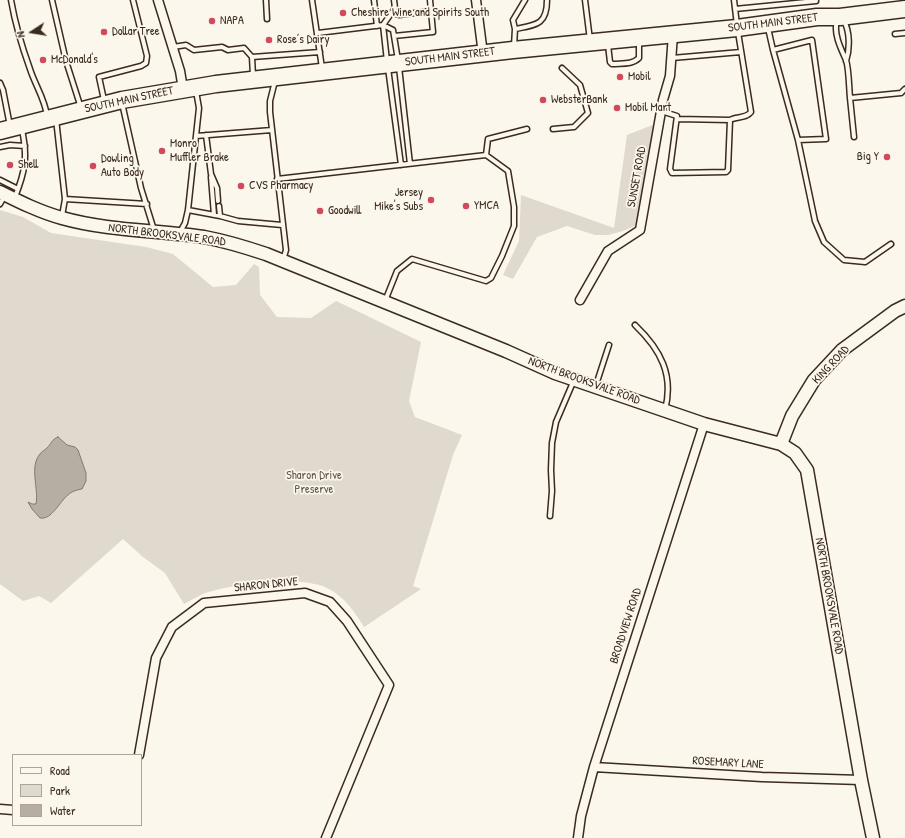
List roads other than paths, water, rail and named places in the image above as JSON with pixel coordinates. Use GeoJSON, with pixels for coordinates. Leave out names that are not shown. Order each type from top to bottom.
{"type":"FeatureCollection","features":[{"type":"Feature","properties":{"kind":"highway","name":"SOUTH MAIN STREET"},"geometry":{"type":"LineString","coordinates":[[10,128],[122,100],[189,88],[253,79],[513,50],[737,28],[816,12],[840,17],[905,9]]}},
{"type":"Feature","properties":{"kind":"main road","name":"NORTH BROOKSVALE ROAD"},"geometry":{"type":"LineString","coordinates":[[7,196],[61,218],[96,226],[180,234],[232,243],[283,260],[554,373],[704,424],[781,444],[795,453],[807,470],[861,780],[873,838]]}},
{"type":"Feature","properties":{"kind":"main road","name":"KING ROAD"},"geometry":{"type":"LineString","coordinates":[[781,444],[792,416],[814,380],[842,350],[895,311],[905,306]]}},
{"type":"Feature","properties":{"kind":"street"},"geometry":{"type":"LineString","coordinates":[[158,0],[173,48],[189,88]]}},
{"type":"Feature","properties":{"kind":"street"},"geometry":{"type":"LineString","coordinates":[[476,0],[483,54]]}},
{"type":"Feature","properties":{"kind":"street","name":"SUNSET ROAD"},"geometry":{"type":"LineString","coordinates":[[580,300],[608,251],[640,230],[661,111],[670,76],[673,34]]}},
{"type":"Feature","properties":{"kind":"street","name":"BROADVIEW ROAD"},"geometry":{"type":"LineString","coordinates":[[578,838],[581,816],[594,767],[704,424]]}},
{"type":"Feature","properties":{"kind":"street","name":"SHARON DRIVE"},"geometry":{"type":"LineString","coordinates":[[139,754],[156,658],[172,627],[204,603],[305,593],[330,602],[347,621],[389,684],[326,838]]}},
{"type":"Feature","properties":{"kind":"street","name":"ROSEMARY LANE"},"geometry":{"type":"LineString","coordinates":[[594,767],[762,777],[861,780]]}},
{"type":"Feature","properties":{"kind":"street"},"geometry":{"type":"LineString","coordinates":[[0,809],[12,810]]}},
{"type":"Feature","properties":{"kind":"lane"},"geometry":{"type":"LineString","coordinates":[[11,0],[30,70],[52,117],[65,200],[61,218]]}},
{"type":"Feature","properties":{"kind":"lane"},"geometry":{"type":"LineString","coordinates":[[52,0],[66,61],[82,110]]}},
{"type":"Feature","properties":{"kind":"lane"},"geometry":{"type":"LineString","coordinates":[[105,104],[99,77],[141,66],[146,63],[147,56],[133,0]]}},
{"type":"Feature","properties":{"kind":"lane"},"geometry":{"type":"LineString","coordinates":[[266,0],[267,19]]}},
{"type":"Feature","properties":{"kind":"lane"},"geometry":{"type":"LineString","coordinates":[[312,0],[323,72]]}},
{"type":"Feature","properties":{"kind":"lane"},"geometry":{"type":"LineString","coordinates":[[374,0],[377,26]]}},
{"type":"Feature","properties":{"kind":"lane"},"geometry":{"type":"LineString","coordinates":[[394,0],[395,8],[383,25],[393,64],[410,164]]}},
{"type":"Feature","properties":{"kind":"lane"},"geometry":{"type":"LineString","coordinates":[[394,36],[433,32],[430,0]]}},
{"type":"Feature","properties":{"kind":"lane"},"geometry":{"type":"LineString","coordinates":[[513,50],[515,29],[513,20],[525,0]]}},
{"type":"Feature","properties":{"kind":"lane"},"geometry":{"type":"LineString","coordinates":[[515,29],[539,23],[547,12],[546,0]]}},
{"type":"Feature","properties":{"kind":"lane"},"geometry":{"type":"LineString","coordinates":[[586,0],[590,42]]}},
{"type":"Feature","properties":{"kind":"lane"},"geometry":{"type":"LineString","coordinates":[[677,119],[730,120],[747,116],[750,112],[734,0]]}},
{"type":"Feature","properties":{"kind":"lane"},"geometry":{"type":"LineString","coordinates":[[735,9],[816,1],[816,12]]}},
{"type":"Feature","properties":{"kind":"lane"},"geometry":{"type":"LineString","coordinates":[[392,12],[399,15],[431,11]]}},
{"type":"Feature","properties":{"kind":"lane"},"geometry":{"type":"LineString","coordinates":[[846,61],[848,54],[847,27],[845,22],[840,17],[836,28],[840,48],[846,61],[854,137]]}},
{"type":"Feature","properties":{"kind":"lane"},"geometry":{"type":"LineString","coordinates":[[767,23],[798,140],[815,222],[824,242],[844,260],[865,262],[892,244]]}},
{"type":"Feature","properties":{"kind":"lane"},"geometry":{"type":"LineString","coordinates":[[318,33],[383,25],[393,30],[393,64],[401,165]]}},
{"type":"Feature","properties":{"kind":"lane"},"geometry":{"type":"LineString","coordinates":[[896,34],[905,33]]}},
{"type":"Feature","properties":{"kind":"lane"},"geometry":{"type":"LineString","coordinates":[[608,41],[610,62],[612,64],[631,63],[635,62],[639,58],[639,38]]}},
{"type":"Feature","properties":{"kind":"lane"},"geometry":{"type":"LineString","coordinates":[[773,50],[812,40],[826,139],[798,140]]}},
{"type":"Feature","properties":{"kind":"lane"},"geometry":{"type":"LineString","coordinates":[[173,48],[186,45],[194,50],[222,47],[228,50],[244,48],[252,57],[253,79]]}},
{"type":"Feature","properties":{"kind":"lane"},"geometry":{"type":"LineString","coordinates":[[252,57],[320,52]]}},
{"type":"Feature","properties":{"kind":"lane"},"geometry":{"type":"LineString","coordinates":[[672,58],[741,52]]}},
{"type":"Feature","properties":{"kind":"lane"},"geometry":{"type":"LineString","coordinates":[[552,129],[574,127],[588,113],[580,85],[562,68]]}},
{"type":"Feature","properties":{"kind":"lane"},"geometry":{"type":"LineString","coordinates":[[276,77],[270,101],[270,112],[286,250],[283,260]]}},
{"type":"Feature","properties":{"kind":"lane"},"geometry":{"type":"LineString","coordinates":[[0,83],[3,90],[10,128],[25,146],[22,179],[7,196],[0,180]]}},
{"type":"Feature","properties":{"kind":"lane"},"geometry":{"type":"LineString","coordinates":[[180,234],[185,223],[188,210],[199,108],[189,88]]}},
{"type":"Feature","properties":{"kind":"lane"},"geometry":{"type":"LineString","coordinates":[[850,98],[901,93],[905,89]]}},
{"type":"Feature","properties":{"kind":"lane"},"geometry":{"type":"LineString","coordinates":[[122,100],[141,188],[155,232]]}},
{"type":"Feature","properties":{"kind":"lane"},"geometry":{"type":"LineString","coordinates":[[661,111],[677,116],[670,169],[672,173],[676,174],[726,172],[728,170],[730,120]]}},
{"type":"Feature","properties":{"kind":"lane"},"geometry":{"type":"LineString","coordinates":[[486,155],[488,139],[527,129]]}},
{"type":"Feature","properties":{"kind":"lane"},"geometry":{"type":"LineString","coordinates":[[196,136],[272,130]]}},
{"type":"Feature","properties":{"kind":"lane"},"geometry":{"type":"LineString","coordinates":[[206,135],[214,215]]}},
{"type":"Feature","properties":{"kind":"lane"},"geometry":{"type":"LineString","coordinates":[[0,147],[10,145],[25,146]]}},
{"type":"Feature","properties":{"kind":"lane"},"geometry":{"type":"LineString","coordinates":[[277,179],[486,155],[508,171],[514,207],[514,226],[491,278],[486,282],[412,259],[397,271],[384,302]]}},
{"type":"Feature","properties":{"kind":"lane"},"geometry":{"type":"LineString","coordinates":[[211,174],[217,188],[218,201]]}},
{"type":"Feature","properties":{"kind":"lane"},"geometry":{"type":"LineString","coordinates":[[65,200],[147,204]]}},
{"type":"Feature","properties":{"kind":"lane"},"geometry":{"type":"LineString","coordinates":[[219,206],[220,216]]}},
{"type":"Feature","properties":{"kind":"lane"},"geometry":{"type":"LineString","coordinates":[[188,210],[238,221],[282,225]]}},
{"type":"Feature","properties":{"kind":"lane"},"geometry":{"type":"LineString","coordinates":[[635,325],[655,350],[667,372],[668,398],[664,410]]}},
{"type":"Feature","properties":{"kind":"lane"},"geometry":{"type":"LineString","coordinates":[[595,387],[609,345]]}},
{"type":"Feature","properties":{"kind":"lane"},"geometry":{"type":"LineString","coordinates":[[550,516],[552,491],[552,443],[556,422],[574,380]]}},
{"type":"Feature","properties":{"kind":"water"},"geometry":{"type":"Polygon","coordinates":[[[58,437],[67,445],[75,447],[78,450],[86,473],[86,481],[82,489],[70,494],[48,516],[40,518],[28,502],[36,504],[35,465],[41,453],[54,439],[58,437]]]}},
{"type":"Feature","properties":{"kind":"place","name":"Cheshire Wine and Spirits South"},"geometry":{"type":"Point","coordinates":[343,13]}},
{"type":"Feature","properties":{"kind":"place","name":"NAPA"},"geometry":{"type":"Point","coordinates":[212,21]}},
{"type":"Feature","properties":{"kind":"place","name":"Dollar Tree"},"geometry":{"type":"Point","coordinates":[104,32]}},
{"type":"Feature","properties":{"kind":"place","name":"Rose’s Dairy"},"geometry":{"type":"Point","coordinates":[269,40]}},
{"type":"Feature","properties":{"kind":"place","name":"McDonald's"},"geometry":{"type":"Point","coordinates":[43,60]}},
{"type":"Feature","properties":{"kind":"place","name":"Mobil"},"geometry":{"type":"Point","coordinates":[620,77]}},
{"type":"Feature","properties":{"kind":"place","name":"WebsterBank"},"geometry":{"type":"Point","coordinates":[543,100]}},
{"type":"Feature","properties":{"kind":"place","name":"Mobil Mart"},"geometry":{"type":"Point","coordinates":[617,108]}},
{"type":"Feature","properties":{"kind":"place","name":"Monro Muffler Brake"},"geometry":{"type":"Point","coordinates":[162,151]}},
{"type":"Feature","properties":{"kind":"place","name":"Big Y"},"geometry":{"type":"Point","coordinates":[887,157]}},
{"type":"Feature","properties":{"kind":"place","name":"Shell"},"geometry":{"type":"Point","coordinates":[10,165]}},
{"type":"Feature","properties":{"kind":"place","name":"Dowling Auto Body"},"geometry":{"type":"Point","coordinates":[93,166]}},
{"type":"Feature","properties":{"kind":"place","name":"CVS Pharmacy"},"geometry":{"type":"Point","coordinates":[241,186]}},
{"type":"Feature","properties":{"kind":"place","name":"Jersey Mike's Subs"},"geometry":{"type":"Point","coordinates":[431,200]}},
{"type":"Feature","properties":{"kind":"place","name":"YMCA"},"geometry":{"type":"Point","coordinates":[466,206]}},
{"type":"Feature","properties":{"kind":"place","name":"Goodwill"},"geometry":{"type":"Point","coordinates":[320,211]}},
{"type":"Feature","properties":{"kind":"park label","name":"Sharon Drive Preserve"},"geometry":{"type":"Point","coordinates":[314,483]}}]}
